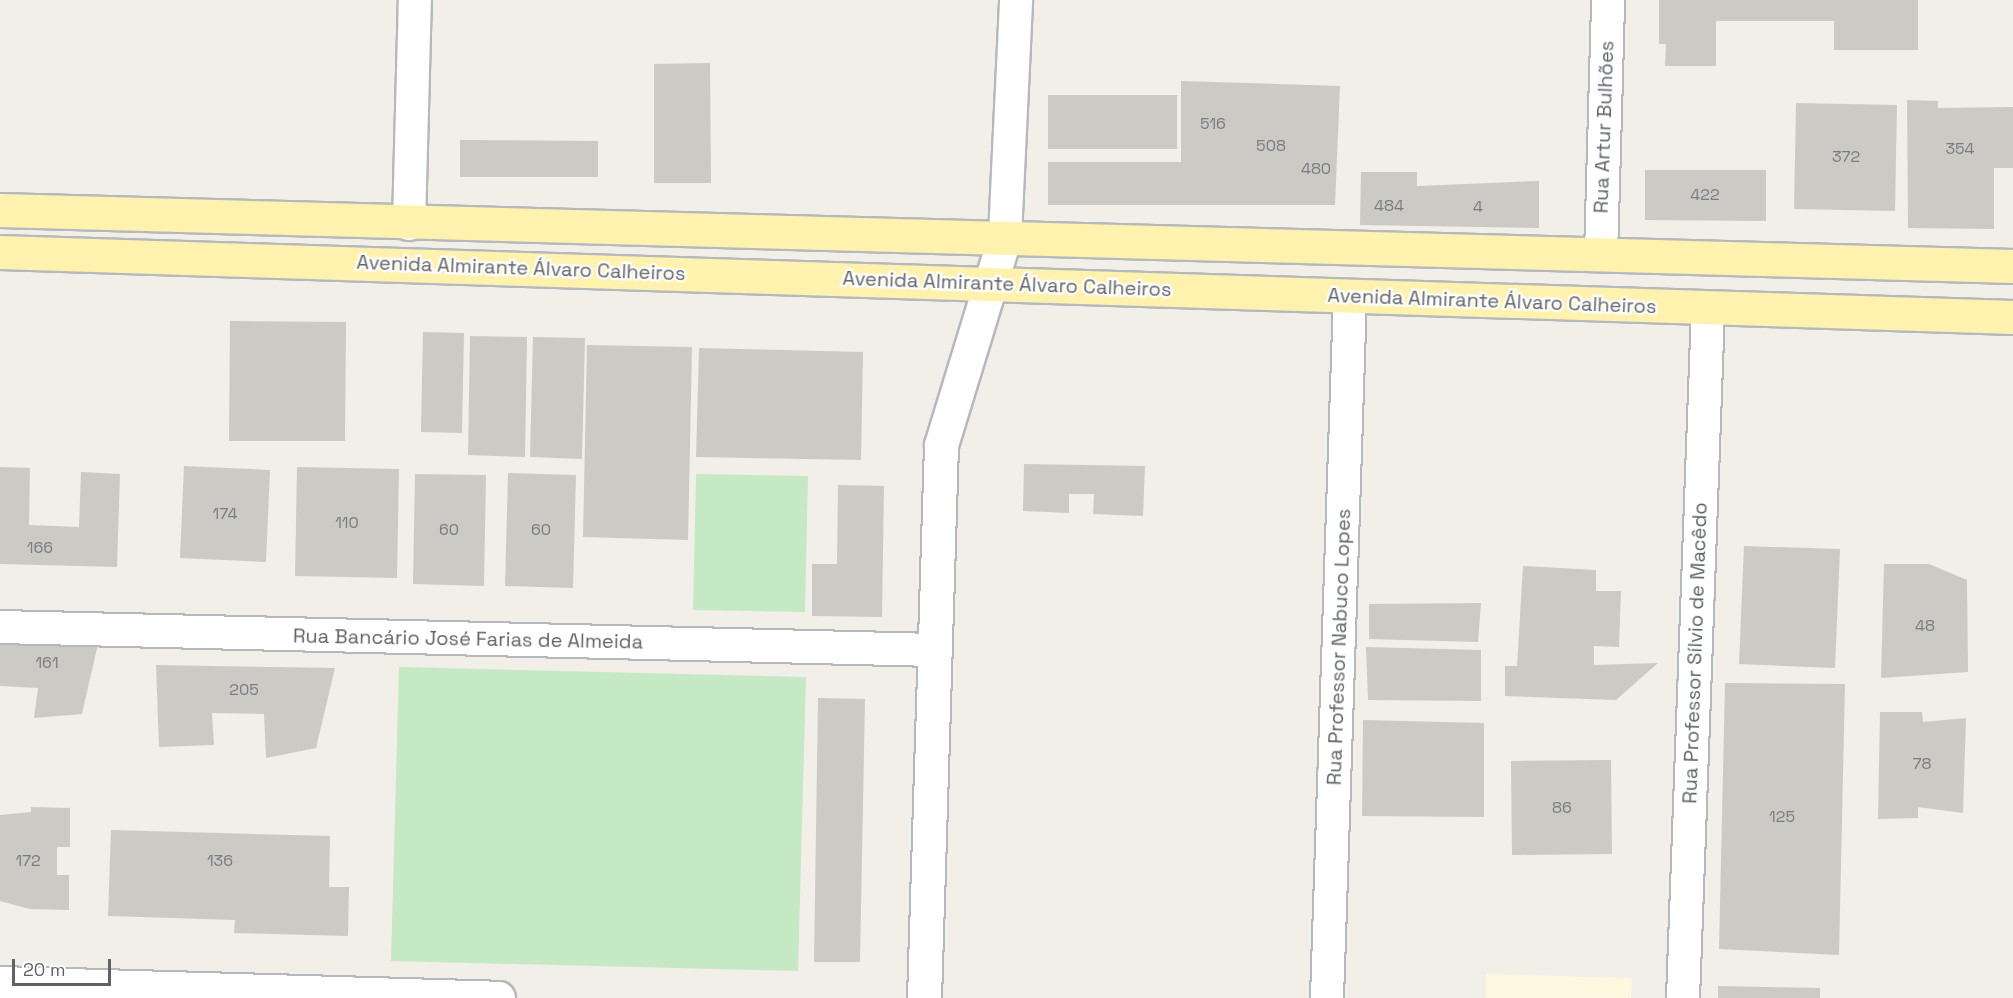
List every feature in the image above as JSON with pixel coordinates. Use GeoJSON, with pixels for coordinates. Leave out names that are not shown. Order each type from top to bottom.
{"type":"FeatureCollection","features":[{"type":"Feature","properties":{"kind":"main road","name":"Avenida Almirante Álvaro Calheiros"},"geometry":{"type":"LineString","coordinates":[[0,210],[408,224],[1005,236],[2013,266]]}},
{"type":"Feature","properties":{"kind":"main road","name":"Avenida Almirante Álvaro Calheiros"},"geometry":{"type":"LineString","coordinates":[[0,252],[989,283],[1708,309],[2013,317]]}},
{"type":"Feature","properties":{"kind":"street"},"geometry":{"type":"LineString","coordinates":[[408,224],[415,0]]}},
{"type":"Feature","properties":{"kind":"street"},"geometry":{"type":"LineString","coordinates":[[924,998],[941,445],[1005,236],[1016,0]]}},
{"type":"Feature","properties":{"kind":"street","name":"Rua Artur Bulhões"},"geometry":{"type":"LineString","coordinates":[[1601,255],[1608,0]]}},
{"type":"Feature","properties":{"kind":"street","name":"Rua Professor Nabuco Lopes"},"geometry":{"type":"LineString","coordinates":[[1327,998],[1350,297]]}},
{"type":"Feature","properties":{"kind":"street","name":"Rua Professor Sílvio de Macêdo"},"geometry":{"type":"LineString","coordinates":[[1683,998],[1708,309]]}},
{"type":"Feature","properties":{"kind":"street","name":"Rua Bancário José Farias de Almeida"},"geometry":{"type":"LineString","coordinates":[[0,627],[936,650]]}},
{"type":"Feature","properties":{"kind":"street"},"geometry":{"type":"LineString","coordinates":[[0,983],[499,998]]}},
{"type":"Feature","properties":{"kind":"shaded area"},"geometry":{"type":"Polygon","coordinates":[[[1486,974],[1632,978],[1631,998],[1486,998],[1486,974]]]}},
{"type":"Feature","properties":{"kind":"green space"},"geometry":{"type":"Polygon","coordinates":[[[696,474],[808,476],[805,612],[693,610],[696,474]]]}},
{"type":"Feature","properties":{"kind":"green space"},"geometry":{"type":"Polygon","coordinates":[[[399,667],[806,677],[798,971],[391,961],[399,667]]]}},
{"type":"Feature","properties":{"kind":"building"},"geometry":{"type":"Polygon","coordinates":[[[1659,0],[1918,0],[1918,50],[1834,50],[1834,21],[1716,21],[1716,66],[1665,66],[1666,44],[1659,44],[1659,0]]]}},
{"type":"Feature","properties":{"kind":"building"},"geometry":{"type":"Polygon","coordinates":[[[710,63],[711,183],[654,183],[654,64],[710,63]]]}},
{"type":"Feature","properties":{"kind":"building"},"geometry":{"type":"Polygon","coordinates":[[[1181,81],[1340,86],[1335,205],[1048,205],[1048,162],[1181,162],[1181,81]]]}},
{"type":"Feature","properties":{"kind":"building"},"geometry":{"type":"Polygon","coordinates":[[[1048,95],[1177,95],[1177,149],[1048,149],[1048,95]]]}},
{"type":"Feature","properties":{"kind":"building"},"geometry":{"type":"Polygon","coordinates":[[[1907,100],[1938,101],[1938,108],[2013,107],[2013,168],[1994,168],[1994,229],[1908,228],[1907,100]]]}},
{"type":"Feature","properties":{"kind":"building"},"geometry":{"type":"Polygon","coordinates":[[[1796,103],[1897,105],[1895,211],[1794,209],[1796,103]]]}},
{"type":"Feature","properties":{"kind":"building"},"geometry":{"type":"Polygon","coordinates":[[[460,140],[598,141],[598,177],[460,177],[460,140]]]}},
{"type":"Feature","properties":{"kind":"building"},"geometry":{"type":"Polygon","coordinates":[[[1645,170],[1766,170],[1766,221],[1645,220],[1645,170]]]}},
{"type":"Feature","properties":{"kind":"building"},"geometry":{"type":"Polygon","coordinates":[[[1361,172],[1417,172],[1417,186],[1539,181],[1539,228],[1360,225],[1361,172]]]}},
{"type":"Feature","properties":{"kind":"building"},"geometry":{"type":"Polygon","coordinates":[[[230,321],[346,322],[345,441],[229,441],[230,321]]]}},
{"type":"Feature","properties":{"kind":"building"},"geometry":{"type":"Polygon","coordinates":[[[423,332],[464,333],[462,433],[421,432],[423,332]]]}},
{"type":"Feature","properties":{"kind":"building"},"geometry":{"type":"Polygon","coordinates":[[[470,336],[527,337],[525,457],[468,455],[470,336]]]}},
{"type":"Feature","properties":{"kind":"building"},"geometry":{"type":"Polygon","coordinates":[[[533,337],[585,338],[582,459],[530,457],[533,337]]]}},
{"type":"Feature","properties":{"kind":"building"},"geometry":{"type":"Polygon","coordinates":[[[587,345],[692,347],[688,540],[583,537],[587,345]]]}},
{"type":"Feature","properties":{"kind":"building"},"geometry":{"type":"Polygon","coordinates":[[[699,348],[863,352],[861,460],[696,457],[699,348]]]}},
{"type":"Feature","properties":{"kind":"building"},"geometry":{"type":"Polygon","coordinates":[[[1024,464],[1145,466],[1143,516],[1093,514],[1094,494],[1069,494],[1069,513],[1023,511],[1024,464]]]}},
{"type":"Feature","properties":{"kind":"building"},"geometry":{"type":"Polygon","coordinates":[[[184,466],[270,470],[266,562],[180,558],[184,466]]]}},
{"type":"Feature","properties":{"kind":"building"},"geometry":{"type":"Polygon","coordinates":[[[0,467],[30,468],[29,525],[79,527],[81,472],[120,474],[117,567],[0,564],[0,467]]]}},
{"type":"Feature","properties":{"kind":"building"},"geometry":{"type":"Polygon","coordinates":[[[297,467],[399,469],[397,578],[295,576],[297,467]]]}},
{"type":"Feature","properties":{"kind":"building"},"geometry":{"type":"Polygon","coordinates":[[[508,473],[576,475],[573,588],[505,586],[508,473]]]}},
{"type":"Feature","properties":{"kind":"building"},"geometry":{"type":"Polygon","coordinates":[[[415,474],[486,475],[484,586],[413,584],[415,474]]]}},
{"type":"Feature","properties":{"kind":"building"},"geometry":{"type":"Polygon","coordinates":[[[838,485],[884,486],[882,617],[812,616],[812,564],[837,564],[838,485]]]}},
{"type":"Feature","properties":{"kind":"building"},"geometry":{"type":"Polygon","coordinates":[[[1744,546],[1840,549],[1835,668],[1739,664],[1744,546]]]}},
{"type":"Feature","properties":{"kind":"building"},"geometry":{"type":"Polygon","coordinates":[[[1884,564],[1929,564],[1967,580],[1968,672],[1881,678],[1884,564]]]}},
{"type":"Feature","properties":{"kind":"building"},"geometry":{"type":"Polygon","coordinates":[[[1523,566],[1596,570],[1596,591],[1621,591],[1619,647],[1594,646],[1594,665],[1658,663],[1616,700],[1505,696],[1505,666],[1517,666],[1523,566]]]}},
{"type":"Feature","properties":{"kind":"building"},"geometry":{"type":"Polygon","coordinates":[[[1481,603],[1478,642],[1369,639],[1369,604],[1481,603]]]}},
{"type":"Feature","properties":{"kind":"building"},"geometry":{"type":"Polygon","coordinates":[[[100,635],[82,714],[34,718],[38,688],[0,686],[0,640],[100,635]]]}},
{"type":"Feature","properties":{"kind":"building"},"geometry":{"type":"Polygon","coordinates":[[[1366,647],[1481,650],[1481,701],[1368,700],[1366,647]]]}},
{"type":"Feature","properties":{"kind":"building"},"geometry":{"type":"Polygon","coordinates":[[[156,665],[335,668],[316,748],[266,758],[264,714],[212,713],[214,745],[159,747],[156,665]]]}},
{"type":"Feature","properties":{"kind":"building"},"geometry":{"type":"Polygon","coordinates":[[[1725,683],[1845,684],[1839,955],[1719,949],[1725,683]]]}},
{"type":"Feature","properties":{"kind":"building"},"geometry":{"type":"Polygon","coordinates":[[[818,698],[865,699],[860,962],[814,962],[818,698]]]}},
{"type":"Feature","properties":{"kind":"building"},"geometry":{"type":"Polygon","coordinates":[[[1880,712],[1922,712],[1923,722],[1966,718],[1963,813],[1918,807],[1918,818],[1878,819],[1880,712]]]}},
{"type":"Feature","properties":{"kind":"building"},"geometry":{"type":"Polygon","coordinates":[[[1363,720],[1484,723],[1484,817],[1362,816],[1363,720]]]}},
{"type":"Feature","properties":{"kind":"building"},"geometry":{"type":"Polygon","coordinates":[[[1611,760],[1612,854],[1512,855],[1511,761],[1611,760]]]}},
{"type":"Feature","properties":{"kind":"building"},"geometry":{"type":"Polygon","coordinates":[[[31,807],[70,808],[70,847],[57,847],[57,875],[69,875],[69,910],[30,909],[0,901],[0,815],[31,812],[31,807]]]}},
{"type":"Feature","properties":{"kind":"building"},"geometry":{"type":"Polygon","coordinates":[[[111,830],[330,836],[329,887],[349,887],[348,936],[234,933],[235,920],[108,916],[111,830]]]}},
{"type":"Feature","properties":{"kind":"building"},"geometry":{"type":"Polygon","coordinates":[[[1718,986],[1820,988],[1820,998],[1718,998],[1718,986]]]}}]}
